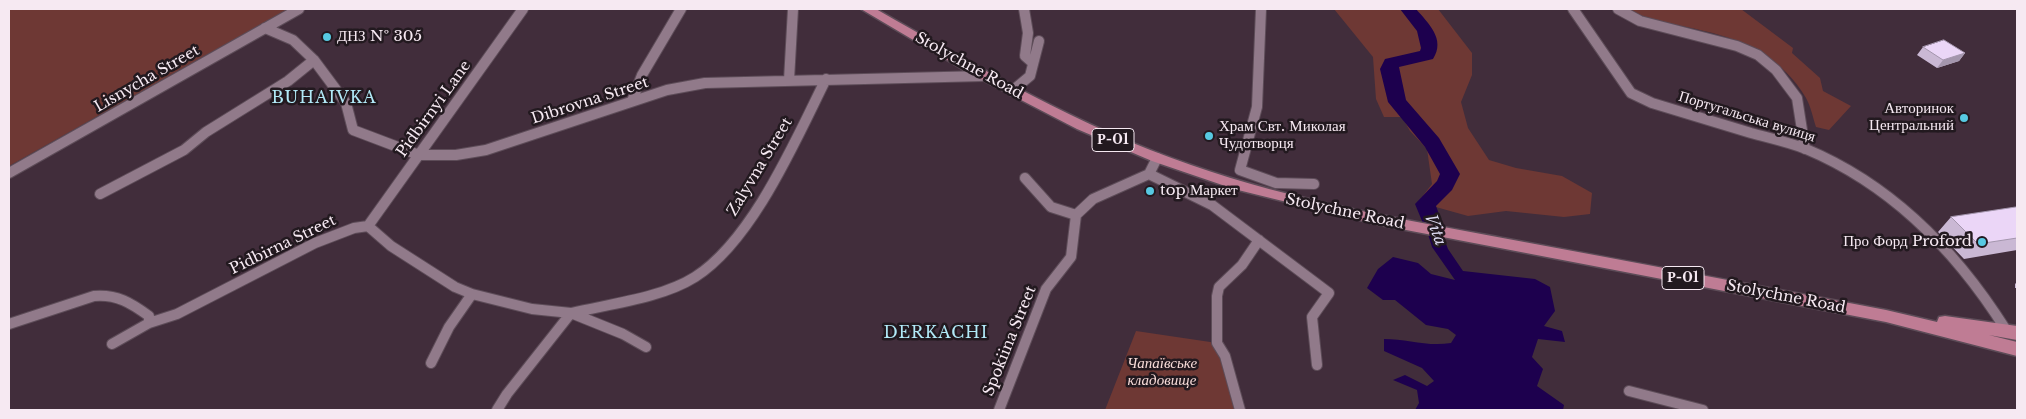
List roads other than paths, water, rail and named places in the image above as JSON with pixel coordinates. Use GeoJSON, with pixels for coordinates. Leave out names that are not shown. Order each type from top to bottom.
{"type":"FeatureCollection","features":[{"type":"Feature","properties":{"kind":"main road","name":"Stolychne Road"},"geometry":{"type":"LineString","coordinates":[[867,9],[984,76],[1071,121],[1157,158],[1247,188],[1303,204],[1380,220],[1886,316],[2017,348]]}},
{"type":"Feature","properties":{"kind":"main road","name":"Stolychne Road"},"geometry":{"type":"LineString","coordinates":[[1886,316],[2012,332]]}},
{"type":"Feature","properties":{"kind":"street","name":"Lisnycha Street"},"geometry":{"type":"LineString","coordinates":[[9,173],[299,9]]}},
{"type":"Feature","properties":{"kind":"street","name":"Pidbirnyi Lane"},"geometry":{"type":"LineString","coordinates":[[368,226],[524,9]]}},
{"type":"Feature","properties":{"kind":"street"},"geometry":{"type":"LineString","coordinates":[[632,101],[642,74],[682,9]]}},
{"type":"Feature","properties":{"kind":"street"},"geometry":{"type":"LineString","coordinates":[[788,80],[793,9]]}},
{"type":"Feature","properties":{"kind":"street"},"geometry":{"type":"LineString","coordinates":[[1024,9],[1028,33],[1025,56],[1033,63]]}},
{"type":"Feature","properties":{"kind":"street"},"geometry":{"type":"LineString","coordinates":[[1261,9],[1258,107],[1240,170],[1254,178],[1296,186],[1314,184]]}},
{"type":"Feature","properties":{"kind":"street","name":"Португальська вулиця"},"geometry":{"type":"LineString","coordinates":[[1573,9],[1601,52],[1632,93],[1652,103],[1805,149],[1894,200],[1917,219],[1983,292],[2012,332]]}},
{"type":"Feature","properties":{"kind":"street"},"geometry":{"type":"LineString","coordinates":[[1618,9],[1640,21],[1737,46],[1758,56],[1776,70],[1797,98],[1805,149]]}},
{"type":"Feature","properties":{"kind":"street","name":"Dibrovna Street"},"geometry":{"type":"LineString","coordinates":[[265,28],[293,40],[314,60],[346,102],[353,130],[419,156],[456,155],[486,150],[667,90],[705,83],[984,76]]}},
{"type":"Feature","properties":{"kind":"street"},"geometry":{"type":"LineString","coordinates":[[1012,91],[1030,76],[1039,41]]}},
{"type":"Feature","properties":{"kind":"street"},"geometry":{"type":"LineString","coordinates":[[100,194],[184,150],[206,132],[288,81],[314,60]]}},
{"type":"Feature","properties":{"kind":"street","name":"Zalyvna Street"},"geometry":{"type":"LineString","coordinates":[[571,313],[673,287],[694,278],[706,268],[730,243],[760,201],[826,79]]}},
{"type":"Feature","properties":{"kind":"street"},"geometry":{"type":"LineString","coordinates":[[1025,178],[1051,207],[1076,215],[1093,199],[1149,174],[1157,158]]}},
{"type":"Feature","properties":{"kind":"street"},"geometry":{"type":"LineString","coordinates":[[1149,174],[1212,205],[1328,293],[1312,317],[1317,365]]}},
{"type":"Feature","properties":{"kind":"street","name":"Spokiina Street"},"geometry":{"type":"LineString","coordinates":[[999,410],[1046,289],[1071,258],[1076,215]]}},
{"type":"Feature","properties":{"kind":"street"},"geometry":{"type":"LineString","coordinates":[[368,226],[391,246],[440,278],[472,294],[532,309],[571,313],[623,334],[646,347]]}},
{"type":"Feature","properties":{"kind":"street","name":"Pidbirna Street"},"geometry":{"type":"LineString","coordinates":[[112,344],[149,323],[177,314],[315,243],[354,228],[368,226]]}},
{"type":"Feature","properties":{"kind":"street"},"geometry":{"type":"LineString","coordinates":[[1240,410],[1225,356],[1217,342],[1217,296],[1219,287],[1242,265],[1259,240]]}},
{"type":"Feature","properties":{"kind":"street"},"geometry":{"type":"LineString","coordinates":[[9,324],[94,296],[107,294],[118,296],[149,316],[149,323]]}},
{"type":"Feature","properties":{"kind":"street"},"geometry":{"type":"LineString","coordinates":[[431,363],[442,337],[458,309],[472,294]]}},
{"type":"Feature","properties":{"kind":"street"},"geometry":{"type":"LineString","coordinates":[[497,410],[507,394],[571,313]]}},
{"type":"Feature","properties":{"kind":"street"},"geometry":{"type":"LineString","coordinates":[[1628,391],[1703,410]]}},
{"type":"Feature","properties":{"kind":"water"},"geometry":{"type":"Polygon","coordinates":[[[1418,202],[1432,207],[1448,249],[1463,271],[1535,279],[1550,287],[1555,311],[1544,326],[1562,331],[1565,342],[1538,339],[1532,357],[1543,369],[1537,386],[1564,405],[1563,410],[1415,410],[1419,403],[1417,390],[1393,380],[1405,375],[1427,386],[1434,381],[1422,368],[1384,351],[1384,339],[1442,344],[1451,343],[1456,335],[1448,329],[1426,325],[1395,300],[1383,300],[1367,288],[1378,269],[1393,257],[1418,263],[1431,274],[1455,280],[1432,247],[1418,202]]]}},
{"type":"Feature","properties":{"kind":"waterway","name":"Vita"},"geometry":{"type":"LineString","coordinates":[[1408,9],[1428,36],[1430,42],[1427,55],[1391,63],[1389,69],[1397,102],[1432,143],[1450,174],[1445,185],[1425,204],[1434,228]]}},
{"type":"Feature","properties":{"kind":"place","name":"ДНЗ № 305"},"geometry":{"type":"Point","coordinates":[327,37]}},
{"type":"Feature","properties":{"kind":"place","name":"Авторинок Центральний"},"geometry":{"type":"Point","coordinates":[1964,118]}},
{"type":"Feature","properties":{"kind":"place","name":"Храм Свт. Миколая Чудотворця"},"geometry":{"type":"Point","coordinates":[1209,136]}},
{"type":"Feature","properties":{"kind":"place","name":"top Маркет"},"geometry":{"type":"Point","coordinates":[1150,191]}},
{"type":"Feature","properties":{"kind":"place","name":"Про Форд Proford"},"geometry":{"type":"Point","coordinates":[1982,242]}},
{"type":"Feature","properties":{"kind":"district","name":"BUHAIVKA"},"geometry":{"type":"Point","coordinates":[324,98]}},
{"type":"Feature","properties":{"kind":"district","name":"DERKACHI"},"geometry":{"type":"Point","coordinates":[936,333]}},
{"type":"Feature","properties":{"kind":"park label","name":"Чапаївське кладовище"},"geometry":{"type":"Point","coordinates":[1162,372]}}]}
